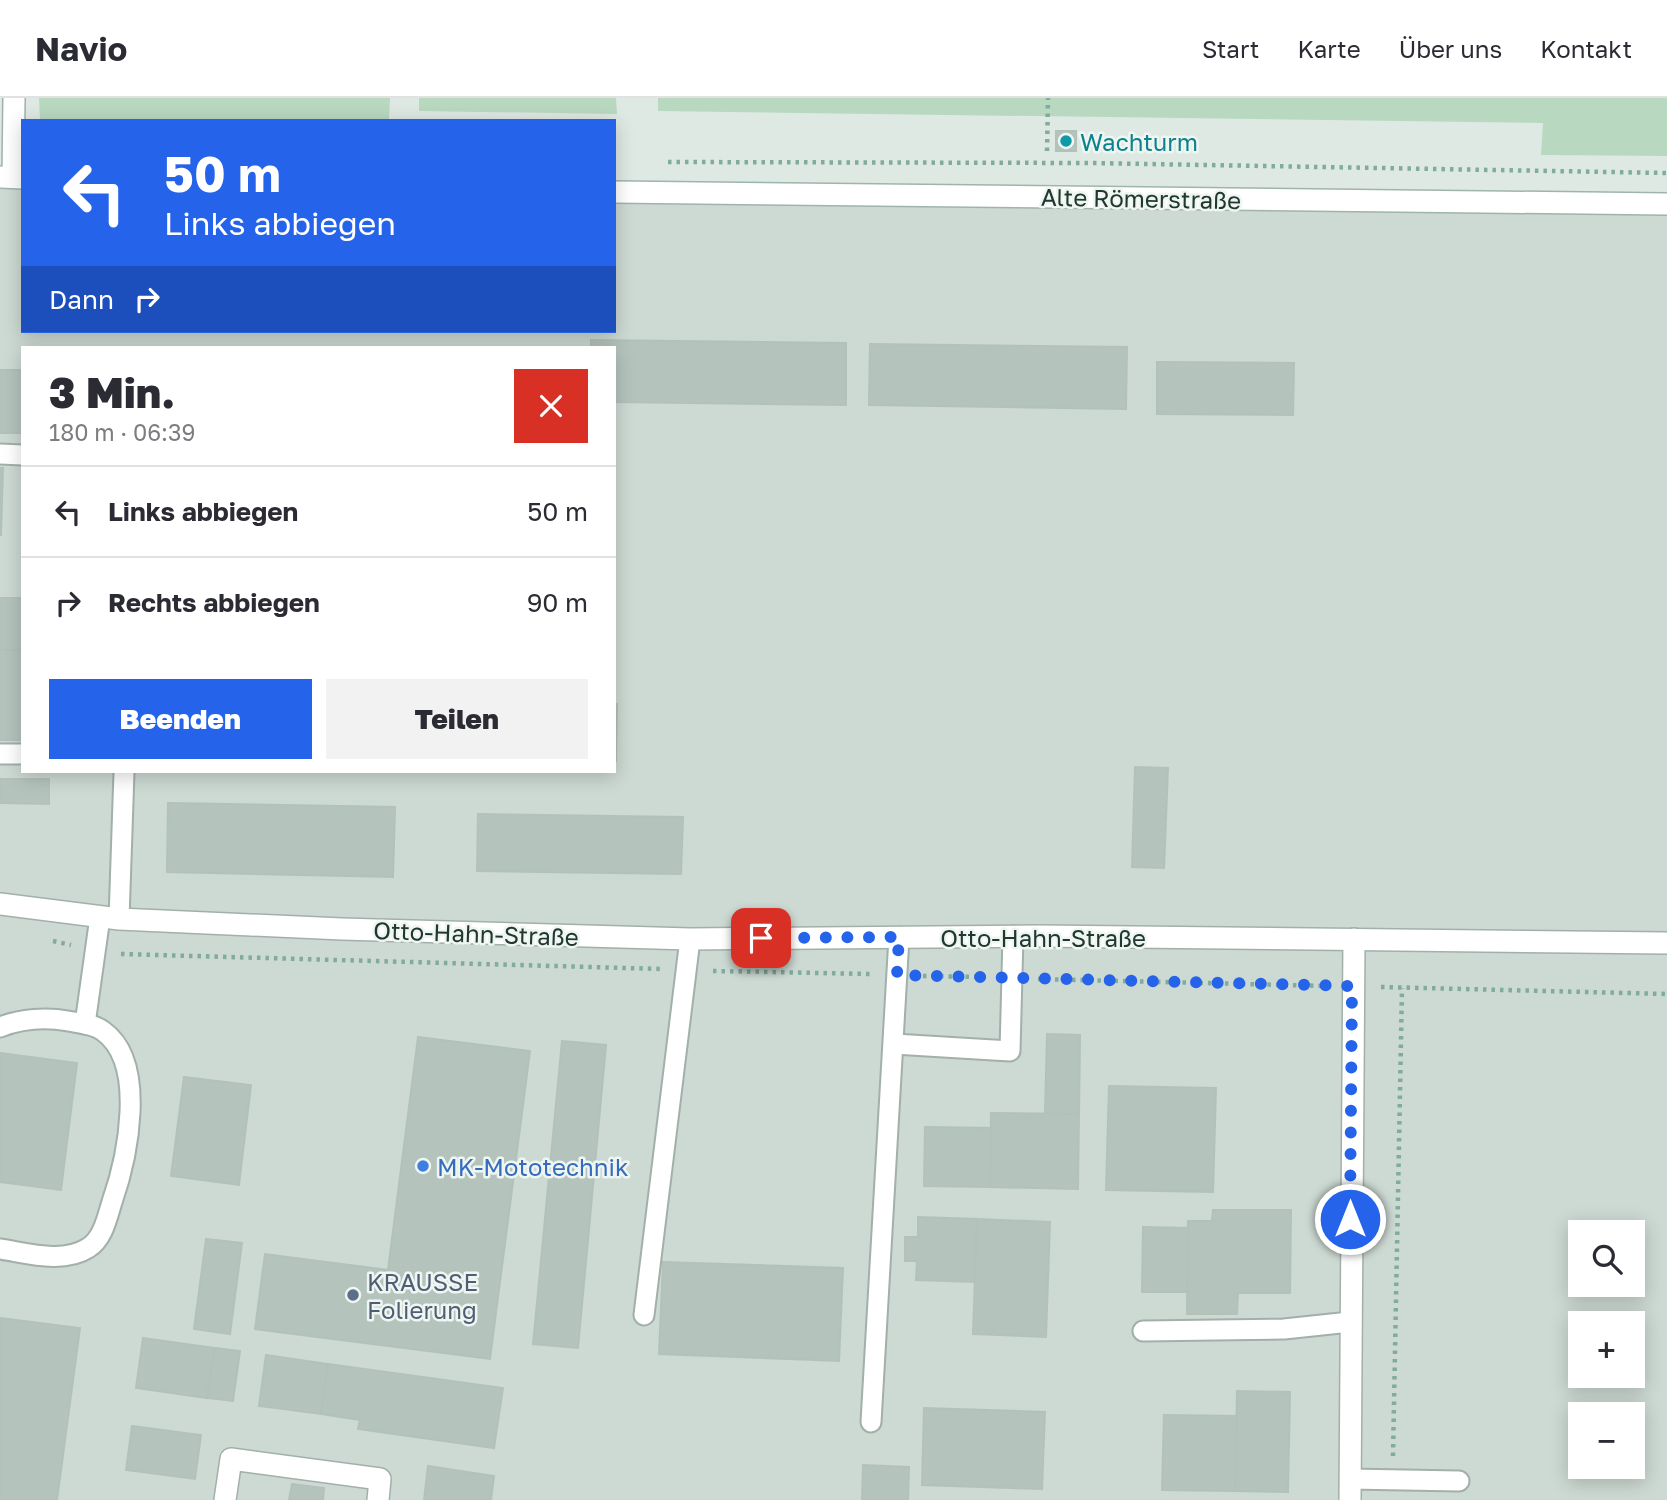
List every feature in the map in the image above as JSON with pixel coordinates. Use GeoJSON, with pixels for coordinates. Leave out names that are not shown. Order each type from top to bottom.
{"type":"FeatureCollection","features":[{"type":"Feature","properties":{"kind":"street"},"geometry":{"type":"LineString","coordinates":[[12,177],[14,98]]}},
{"type":"Feature","properties":{"kind":"street","name":"Alte Römerstraße"},"geometry":{"type":"LineString","coordinates":[[616,192],[1667,204]]}},
{"type":"Feature","properties":{"kind":"street","name":"Otto-Hahn-Straße"},"geometry":{"type":"LineString","coordinates":[[0,904],[109,918],[342,929],[690,939],[1013,936],[1667,943]]}},
{"type":"Feature","properties":{"kind":"street"},"geometry":{"type":"LineString","coordinates":[[1350,1490],[1354,939]]}},
{"type":"Feature","properties":{"kind":"street"},"geometry":{"type":"LineString","coordinates":[[225,1500],[231,1459],[380,1479],[378,1500]]}},
{"type":"Feature","properties":{"kind":"lane"},"geometry":{"type":"LineString","coordinates":[[0,454],[21,454]]}},
{"type":"Feature","properties":{"kind":"lane"},"geometry":{"type":"LineString","coordinates":[[0,754],[21,754]]}},
{"type":"Feature","properties":{"kind":"lane"},"geometry":{"type":"LineString","coordinates":[[85,1024],[96,949],[109,918],[124,773]]}},
{"type":"Feature","properties":{"kind":"lane"},"geometry":{"type":"LineString","coordinates":[[894,1044],[1010,1051],[1013,936]]}},
{"type":"Feature","properties":{"kind":"lane"},"geometry":{"type":"LineString","coordinates":[[872,1422],[899,937]]}},
{"type":"Feature","properties":{"kind":"lane"},"geometry":{"type":"LineString","coordinates":[[644,1315],[690,939]]}},
{"type":"Feature","properties":{"kind":"lane"},"geometry":{"type":"LineString","coordinates":[[0,1027],[51,1018],[85,1024],[102,1030],[114,1042],[128,1069],[125,1163],[100,1237],[90,1247],[75,1254],[49,1256],[0,1249]]}},
{"type":"Feature","properties":{"kind":"lane"},"geometry":{"type":"LineString","coordinates":[[1143,1331],[1284,1329],[1350,1322]]}},
{"type":"Feature","properties":{"kind":"lane"},"geometry":{"type":"LineString","coordinates":[[1350,1490],[1393,1480],[1459,1481]]}},
{"type":"Feature","properties":{"kind":"path"},"geometry":{"type":"LineString","coordinates":[[1047,151],[1048,98]]}},
{"type":"Feature","properties":{"kind":"path"},"geometry":{"type":"LineString","coordinates":[[656,162],[1090,163],[1667,173]]}},
{"type":"Feature","properties":{"kind":"path"},"geometry":{"type":"LineString","coordinates":[[41,939],[118,954],[1667,994]]}},
{"type":"Feature","properties":{"kind":"path"},"geometry":{"type":"LineString","coordinates":[[1393,1480],[1402,988]]}},
{"type":"Feature","properties":{"kind":"shaded area"},"geometry":{"type":"Polygon","coordinates":[[[0,180],[21,181],[21,333],[616,333],[616,189],[1667,205],[1667,1500],[0,1500],[0,180]]]}},
{"type":"Feature","properties":{"kind":"green space"},"geometry":{"type":"Polygon","coordinates":[[[39,98],[390,98],[389,119],[40,119],[39,98]]]}},
{"type":"Feature","properties":{"kind":"green space"},"geometry":{"type":"Polygon","coordinates":[[[419,98],[616,98],[617,114],[419,111],[419,98]]]}},
{"type":"Feature","properties":{"kind":"green space"},"geometry":{"type":"Polygon","coordinates":[[[658,98],[1667,98],[1667,156],[1541,155],[1543,123],[658,111],[658,98]]]}},
{"type":"Feature","properties":{"kind":"building","name":"Wachturm"},"geometry":{"type":"Polygon","coordinates":[[[1056,131],[1076,131],[1076,151],[1056,151],[1056,131]]]}},
{"type":"Feature","properties":{"kind":"building"},"geometry":{"type":"Polygon","coordinates":[[[591,340],[846,343],[846,405],[616,402],[616,346],[591,346],[591,340]]]}},
{"type":"Feature","properties":{"kind":"building"},"geometry":{"type":"Polygon","coordinates":[[[870,344],[1127,347],[1126,409],[869,405],[870,344]]]}},
{"type":"Feature","properties":{"kind":"building"},"geometry":{"type":"Polygon","coordinates":[[[1157,362],[1294,363],[1293,415],[1157,414],[1157,362]]]}},
{"type":"Feature","properties":{"kind":"building"},"geometry":{"type":"Polygon","coordinates":[[[0,370],[21,370],[21,433],[0,433],[0,370]]]}},
{"type":"Feature","properties":{"kind":"building"},"geometry":{"type":"Polygon","coordinates":[[[0,468],[3,468],[1,535],[0,535],[0,468]]]}},
{"type":"Feature","properties":{"kind":"building"},"geometry":{"type":"Polygon","coordinates":[[[0,598],[21,598],[21,650],[0,650],[0,598]]]}},
{"type":"Feature","properties":{"kind":"building"},"geometry":{"type":"Polygon","coordinates":[[[0,650],[21,650],[21,740],[0,740],[0,650]]]}},
{"type":"Feature","properties":{"kind":"building"},"geometry":{"type":"Polygon","coordinates":[[[1135,767],[1168,768],[1164,868],[1132,867],[1135,767]]]}},
{"type":"Feature","properties":{"kind":"building"},"geometry":{"type":"Polygon","coordinates":[[[0,779],[49,779],[49,804],[0,803],[0,779]]]}},
{"type":"Feature","properties":{"kind":"building"},"geometry":{"type":"Polygon","coordinates":[[[168,803],[395,807],[393,877],[167,872],[168,803]]]}},
{"type":"Feature","properties":{"kind":"building"},"geometry":{"type":"Polygon","coordinates":[[[478,814],[683,817],[681,874],[477,871],[478,814]]]}},
{"type":"Feature","properties":{"kind":"building"},"geometry":{"type":"Polygon","coordinates":[[[1047,1034],[1080,1035],[1079,1114],[1045,1114],[1047,1034]]]}},
{"type":"Feature","properties":{"kind":"building"},"geometry":{"type":"Polygon","coordinates":[[[418,1037],[530,1051],[490,1359],[255,1329],[265,1254],[388,1270],[418,1037]]]}},
{"type":"Feature","properties":{"kind":"building"},"geometry":{"type":"Polygon","coordinates":[[[562,1041],[606,1045],[578,1348],[533,1344],[562,1041]]]}},
{"type":"Feature","properties":{"kind":"building"},"geometry":{"type":"Polygon","coordinates":[[[0,1053],[77,1063],[61,1190],[0,1182],[0,1053]]]}},
{"type":"Feature","properties":{"kind":"building"},"geometry":{"type":"Polygon","coordinates":[[[184,1077],[251,1085],[239,1185],[171,1176],[184,1077]]]}},
{"type":"Feature","properties":{"kind":"building"},"geometry":{"type":"Polygon","coordinates":[[[1109,1086],[1216,1088],[1213,1192],[1106,1190],[1109,1086]]]}},
{"type":"Feature","properties":{"kind":"building"},"geometry":{"type":"Polygon","coordinates":[[[991,1113],[1079,1114],[1078,1189],[990,1187],[991,1113]]]}},
{"type":"Feature","properties":{"kind":"building"},"geometry":{"type":"Polygon","coordinates":[[[925,1127],[991,1128],[990,1187],[924,1186],[925,1127]]]}},
{"type":"Feature","properties":{"kind":"building"},"geometry":{"type":"Polygon","coordinates":[[[1213,1210],[1291,1210],[1290,1293],[1238,1293],[1237,1314],[1187,1314],[1188,1221],[1212,1221],[1213,1210]]]}},
{"type":"Feature","properties":{"kind":"building"},"geometry":{"type":"Polygon","coordinates":[[[918,1217],[977,1219],[975,1282],[916,1280],[917,1261],[905,1261],[905,1237],[918,1237],[918,1217]]]}},
{"type":"Feature","properties":{"kind":"building"},"geometry":{"type":"Polygon","coordinates":[[[977,1219],[1050,1222],[1046,1337],[973,1334],[977,1219]]]}},
{"type":"Feature","properties":{"kind":"building"},"geometry":{"type":"Polygon","coordinates":[[[1143,1227],[1188,1228],[1187,1292],[1142,1292],[1143,1227]]]}},
{"type":"Feature","properties":{"kind":"building"},"geometry":{"type":"Polygon","coordinates":[[[206,1239],[242,1243],[230,1334],[194,1329],[206,1239]]]}},
{"type":"Feature","properties":{"kind":"building"},"geometry":{"type":"Polygon","coordinates":[[[663,1262],[843,1268],[839,1361],[659,1354],[663,1262]]]}},
{"type":"Feature","properties":{"kind":"building"},"geometry":{"type":"Polygon","coordinates":[[[0,1318],[80,1328],[57,1500],[0,1500],[0,1318]]]}},
{"type":"Feature","properties":{"kind":"building"},"geometry":{"type":"Polygon","coordinates":[[[143,1338],[215,1348],[207,1398],[136,1388],[143,1338]]]}},
{"type":"Feature","properties":{"kind":"building"},"geometry":{"type":"Polygon","coordinates":[[[215,1348],[240,1351],[233,1401],[207,1398],[215,1348]]]}},
{"type":"Feature","properties":{"kind":"building"},"geometry":{"type":"Polygon","coordinates":[[[266,1355],[328,1364],[321,1414],[259,1406],[266,1355]]]}},
{"type":"Feature","properties":{"kind":"building"},"geometry":{"type":"Polygon","coordinates":[[[328,1364],[503,1388],[494,1448],[358,1429],[360,1420],[321,1414],[328,1364]]]}},
{"type":"Feature","properties":{"kind":"building"},"geometry":{"type":"Polygon","coordinates":[[[1237,1391],[1290,1392],[1288,1492],[1235,1491],[1237,1391]]]}},
{"type":"Feature","properties":{"kind":"building"},"geometry":{"type":"Polygon","coordinates":[[[924,1408],[1045,1412],[1042,1489],[922,1485],[924,1408]]]}},
{"type":"Feature","properties":{"kind":"building"},"geometry":{"type":"Polygon","coordinates":[[[1164,1415],[1237,1416],[1235,1491],[1162,1490],[1164,1415]]]}},
{"type":"Feature","properties":{"kind":"building"},"geometry":{"type":"Polygon","coordinates":[[[132,1426],[201,1435],[195,1479],[126,1470],[132,1426]]]}},
{"type":"Feature","properties":{"kind":"building"},"geometry":{"type":"Polygon","coordinates":[[[863,1465],[909,1467],[908,1500],[862,1500],[863,1465]]]}},
{"type":"Feature","properties":{"kind":"building"},"geometry":{"type":"Polygon","coordinates":[[[428,1466],[494,1476],[491,1500],[424,1500],[428,1466]]]}},
{"type":"Feature","properties":{"kind":"building"},"geometry":{"type":"Polygon","coordinates":[[[292,1484],[324,1488],[323,1500],[289,1500],[292,1484]]]}},
{"type":"Feature","properties":{"kind":"place","name":"Wachturm"},"geometry":{"type":"Point","coordinates":[1066,141]}},
{"type":"Feature","properties":{"kind":"place","name":"MK-Mototechnik"},"geometry":{"type":"Point","coordinates":[423,1166]}},
{"type":"Feature","properties":{"kind":"place","name":"KRAUSSE Folierung"},"geometry":{"type":"Point","coordinates":[353,1295]}},
{"type":"Feature","properties":{"kind":"route"},"geometry":{"type":"LineString","coordinates":[[761,938],[899,937],[897,975],[1352,986],[1350,1219]]}}]}
